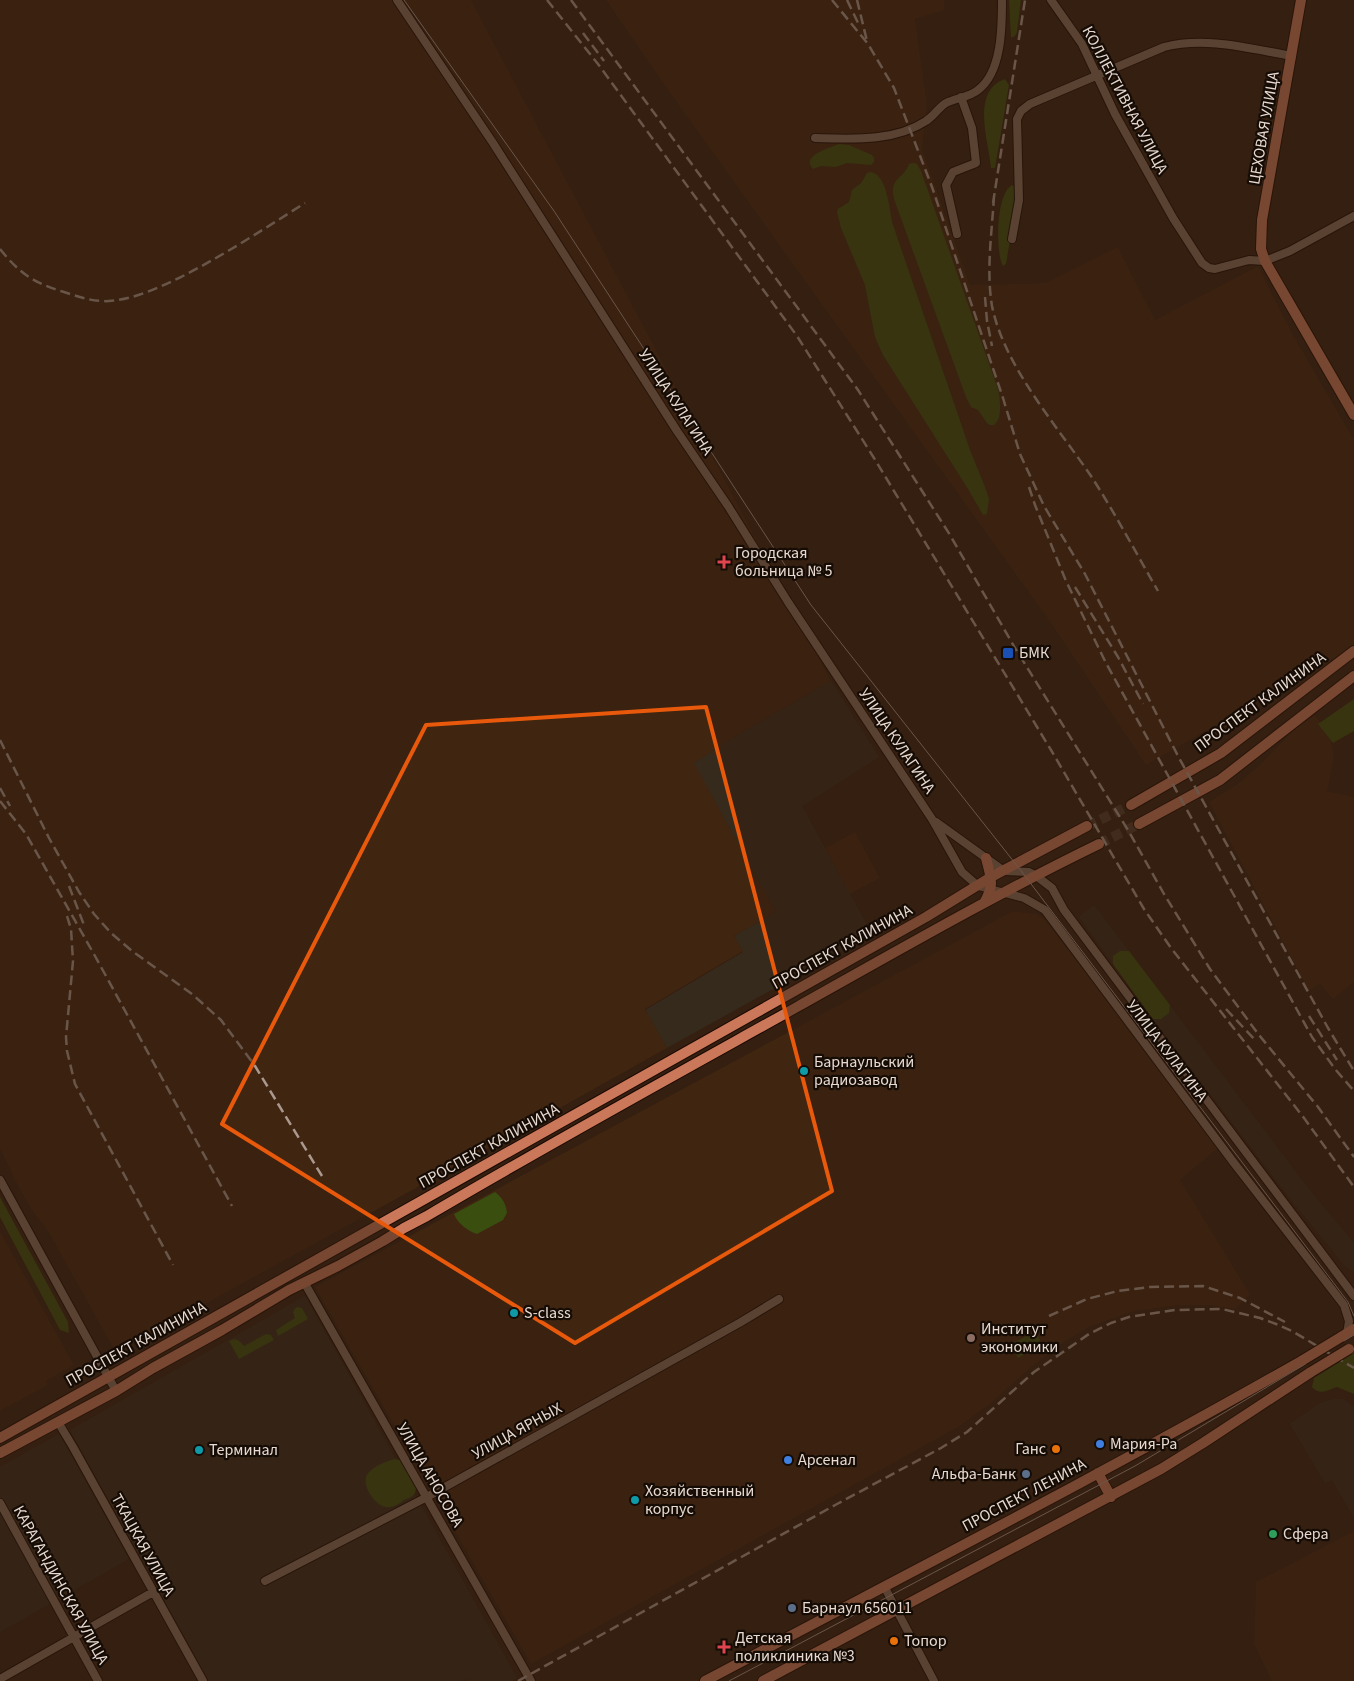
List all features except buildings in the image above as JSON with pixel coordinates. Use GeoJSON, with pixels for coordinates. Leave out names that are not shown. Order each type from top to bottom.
{"type":"FeatureCollection","features":[{"type":"Feature","properties":{"kind":"main road","name":"ЦЕХОВАЯ УЛИЦА"},"geometry":{"type":"LineString","coordinates":[[1302,0],[1262,220],[1261,249],[1265,261],[1354,415]]}},
{"type":"Feature","properties":{"kind":"main road","name":"ПРОСПЕКТ КАЛИНИНА"},"geometry":{"type":"LineString","coordinates":[[1131,804],[1221,753],[1354,651]]}},
{"type":"Feature","properties":{"kind":"main road"},"geometry":{"type":"LineString","coordinates":[[1139,824],[1220,780],[1354,676]]}},
{"type":"Feature","properties":{"kind":"main road","name":"ПРОСПЕКТ КАЛИНИНА"},"geometry":{"type":"LineString","coordinates":[[0,1438],[903,930],[991,878],[1087,826]]}},
{"type":"Feature","properties":{"kind":"main road"},"geometry":{"type":"LineString","coordinates":[[1031,877],[1099,844]]}},
{"type":"Feature","properties":{"kind":"main road"},"geometry":{"type":"LineString","coordinates":[[986,858],[992,890]]}},
{"type":"Feature","properties":{"kind":"main road","name":"ПРОСПЕКТ КАЛИНИНА"},"geometry":{"type":"LineString","coordinates":[[0,1453],[116,1391],[304,1282],[383,1242],[404,1228],[615,1107],[1031,877]]}},
{"type":"Feature","properties":{"kind":"main road","name":"ПРОСПЕКТ КАЛИНИНА"},"geometry":{"type":"LineString","coordinates":[[983,904],[992,890]]}},
{"type":"Feature","properties":{"kind":"main road"},"geometry":{"type":"LineString","coordinates":[[298,1270],[304,1282]]}},
{"type":"Feature","properties":{"kind":"main road","name":"ПРОСПЕКТ ЛЕНИНА"},"geometry":{"type":"LineString","coordinates":[[705,1681],[1237,1398],[1347,1334]]}},
{"type":"Feature","properties":{"kind":"main road"},"geometry":{"type":"LineString","coordinates":[[763,1681],[1111,1497],[1203,1443],[1310,1372],[1352,1348]]}},
{"type":"Feature","properties":{"kind":"main road"},"geometry":{"type":"LineString","coordinates":[[52,1409],[58,1422]]}},
{"type":"Feature","properties":{"kind":"main road"},"geometry":{"type":"LineString","coordinates":[[1098,1473],[1111,1497]]}},
{"type":"Feature","properties":{"kind":"street","name":"УЛИЦА КУЛАГИНА"},"geometry":{"type":"LineString","coordinates":[[396,0],[493,143],[677,431],[728,506],[788,602],[932,820],[962,872],[978,886],[1024,898],[1045,910],[1234,1163],[1344,1305],[1350,1321],[1347,1334]]}},
{"type":"Feature","properties":{"kind":"street"},"geometry":{"type":"LineString","coordinates":[[815,138],[845,139],[894,135],[928,120],[945,104],[978,90],[990,75],[999,50],[1002,0]]}},
{"type":"Feature","properties":{"kind":"street","name":"КОЛЛЕКТИВНАЯ УЛИЦА"},"geometry":{"type":"LineString","coordinates":[[1051,0],[1082,44],[1115,114],[1173,218],[1202,263],[1209,268],[1215,269],[1249,260],[1265,261]]}},
{"type":"Feature","properties":{"kind":"street"},"geometry":{"type":"LineString","coordinates":[[1012,239],[1019,200],[1017,119],[1021,111],[1030,104],[1164,46],[1179,43],[1219,44],[1292,56]]}},
{"type":"Feature","properties":{"kind":"street"},"geometry":{"type":"LineString","coordinates":[[957,234],[946,185],[953,172],[976,163],[972,128],[961,97]]}},
{"type":"Feature","properties":{"kind":"street"},"geometry":{"type":"LineString","coordinates":[[1265,261],[1290,251],[1354,216]]}},
{"type":"Feature","properties":{"kind":"street","name":"УЛИЦА КУЛАГИНА"},"geometry":{"type":"LineString","coordinates":[[932,820],[1004,871]]}},
{"type":"Feature","properties":{"kind":"street"},"geometry":{"type":"LineString","coordinates":[[1004,871],[1029,872],[1031,877]]}},
{"type":"Feature","properties":{"kind":"street","name":"УЛИЦА КУЛАГИНА"},"geometry":{"type":"LineString","coordinates":[[1031,877],[1052,888],[1064,910],[1354,1296]]}},
{"type":"Feature","properties":{"kind":"street"},"geometry":{"type":"LineString","coordinates":[[1234,1163],[1246,1153]]}},
{"type":"Feature","properties":{"kind":"street"},"geometry":{"type":"LineString","coordinates":[[0,1180],[116,1391]]}},
{"type":"Feature","properties":{"kind":"street"},"geometry":{"type":"LineString","coordinates":[[1287,1230],[1298,1222]]}},
{"type":"Feature","properties":{"kind":"street"},"geometry":{"type":"LineString","coordinates":[[1304,1252],[1314,1244]]}},
{"type":"Feature","properties":{"kind":"street","name":"УЛИЦА АНОСОВА"},"geometry":{"type":"LineString","coordinates":[[304,1282],[531,1681]]}},
{"type":"Feature","properties":{"kind":"street","name":"УЛИЦА ЯРНЫХ"},"geometry":{"type":"LineString","coordinates":[[265,1581],[427,1497],[779,1299]]}},
{"type":"Feature","properties":{"kind":"street","name":"ТКАЦКАЯ УЛИЦА"},"geometry":{"type":"LineString","coordinates":[[58,1422],[203,1681]]}},
{"type":"Feature","properties":{"kind":"street","name":"КАРАГАНДИНСКАЯ УЛИЦА"},"geometry":{"type":"LineString","coordinates":[[0,1503],[98,1681]]}},
{"type":"Feature","properties":{"kind":"street"},"geometry":{"type":"LineString","coordinates":[[884,1586],[934,1681]]}},
{"type":"Feature","properties":{"kind":"street"},"geometry":{"type":"LineString","coordinates":[[0,1678],[153,1592]]}},
{"type":"Feature","properties":{"kind":"highlighted area"},"geometry":{"type":"Polygon","coordinates":[[[706,707],[832,1191],[575,1343],[222,1124],[426,725],[706,707]]]}},
{"type":"Feature","properties":{"kind":"shaded area"},"geometry":{"type":"Polygon","coordinates":[[[0,0],[471,0],[831,681],[741,733],[694,763],[776,912],[734,936],[743,951],[645,1009],[667,1048],[116,1353],[48,1231],[34,1213],[19,1188],[0,1149],[0,0]]]}},
{"type":"Feature","properties":{"kind":"shaded area"},"geometry":{"type":"Polygon","coordinates":[[[606,0],[944,0],[945,10],[915,19],[927,105],[922,149],[970,285],[1046,283],[1118,247],[1155,320],[1258,266],[1292,333],[1354,440],[1354,647],[1146,765],[1053,626],[670,93],[606,0]]]}},
{"type":"Feature","properties":{"kind":"shaded area"},"geometry":{"type":"Polygon","coordinates":[[[831,681],[879,757],[802,806],[872,934],[667,1048],[645,1010],[743,952],[734,936],[776,912],[693,763],[831,681]]]}},
{"type":"Feature","properties":{"kind":"shaded area"},"geometry":{"type":"Polygon","coordinates":[[[1315,715],[1330,736],[1334,757],[1327,791],[1354,797],[1354,982],[1333,999],[1320,984],[1309,991],[1209,802],[1239,783],[1261,764],[1293,730],[1315,715]]]}},
{"type":"Feature","properties":{"kind":"shaded area"},"geometry":{"type":"Polygon","coordinates":[[[855,832],[880,878],[850,894],[825,848],[855,832]]]}},
{"type":"Feature","properties":{"kind":"shaded area"},"geometry":{"type":"Polygon","coordinates":[[[1094,905],[1308,1188],[1354,1243],[1354,1272],[1345,1266],[1292,1201],[1153,1019],[1079,917],[1094,905]]]}},
{"type":"Feature","properties":{"kind":"shaded area"},"geometry":{"type":"Polygon","coordinates":[[[1013,911],[1036,914],[1044,919],[1134,1034],[1218,1148],[1180,1180],[1250,1294],[1235,1309],[1209,1305],[1181,1305],[1134,1311],[1089,1327],[1064,1342],[1030,1368],[990,1404],[960,1426],[531,1664],[315,1287],[1013,911]]]}},
{"type":"Feature","properties":{"kind":"shaded area"},"geometry":{"type":"Polygon","coordinates":[[[0,1231],[74,1365],[46,1381],[48,1385],[0,1411],[0,1231]]]}},
{"type":"Feature","properties":{"kind":"shaded area"},"geometry":{"type":"Polygon","coordinates":[[[305,1296],[517,1678],[511,1681],[468,1681],[467,1679],[461,1681],[209,1681],[70,1430],[305,1296]]]}},
{"type":"Feature","properties":{"kind":"shaded area"},"geometry":{"type":"Polygon","coordinates":[[[1333,1399],[1343,1399],[1354,1407],[1354,1518],[1332,1480],[1325,1483],[1290,1424],[1320,1403],[1333,1399]]]}},
{"type":"Feature","properties":{"kind":"shaded area"},"geometry":{"type":"Polygon","coordinates":[[[59,1434],[129,1559],[0,1632],[0,1467],[59,1434]]]}},
{"type":"Feature","properties":{"kind":"shaded area"},"geometry":{"type":"Polygon","coordinates":[[[1354,1531],[1354,1681],[1272,1681],[1254,1644],[1256,1582],[1354,1531]]]}},
{"type":"Feature","properties":{"kind":"green space"},"geometry":{"type":"Polygon","coordinates":[[[1009,0],[1021,0],[1017,32],[1011,38],[1009,0]]]}},
{"type":"Feature","properties":{"kind":"green space"},"geometry":{"type":"Polygon","coordinates":[[[1005,79],[1009,85],[995,168],[991,168],[985,132],[985,106],[988,94],[994,85],[1005,79]]]}},
{"type":"Feature","properties":{"kind":"green space"},"geometry":{"type":"Polygon","coordinates":[[[839,144],[849,145],[872,155],[874,162],[871,165],[847,163],[836,167],[821,166],[813,169],[810,160],[813,156],[839,144]]]}},
{"type":"Feature","properties":{"kind":"green space"},"geometry":{"type":"Polygon","coordinates":[[[909,164],[917,164],[921,171],[998,389],[1000,413],[994,425],[987,423],[978,410],[971,407],[966,397],[894,199],[895,182],[909,164]]]}},
{"type":"Feature","properties":{"kind":"green space"},"geometry":{"type":"Polygon","coordinates":[[[871,172],[877,175],[884,187],[893,225],[970,450],[989,499],[987,514],[983,515],[883,355],[875,337],[865,285],[841,228],[837,212],[838,209],[849,202],[852,190],[861,183],[867,173],[871,172]]]}},
{"type":"Feature","properties":{"kind":"green space"},"geometry":{"type":"Polygon","coordinates":[[[1012,185],[1015,187],[1015,210],[1006,264],[1003,266],[1000,259],[998,223],[1003,199],[1007,190],[1012,185]]]}},
{"type":"Feature","properties":{"kind":"green space"},"geometry":{"type":"Polygon","coordinates":[[[1354,699],[1354,731],[1333,743],[1318,724],[1354,699]]]}},
{"type":"Feature","properties":{"kind":"green space"},"geometry":{"type":"Polygon","coordinates":[[[1120,951],[1129,951],[1170,1005],[1169,1013],[1161,1019],[1153,1019],[1113,964],[1113,956],[1120,951]]]}},
{"type":"Feature","properties":{"kind":"green space"},"geometry":{"type":"Polygon","coordinates":[[[495,1192],[502,1198],[506,1207],[507,1213],[503,1220],[477,1234],[460,1223],[454,1214],[495,1192]]]}},
{"type":"Feature","properties":{"kind":"green space"},"geometry":{"type":"Polygon","coordinates":[[[0,1197],[68,1322],[69,1333],[60,1330],[0,1217],[0,1197]]]}},
{"type":"Feature","properties":{"kind":"green space"},"geometry":{"type":"Polygon","coordinates":[[[296,1307],[302,1308],[308,1319],[278,1336],[276,1330],[295,1318],[293,1312],[296,1307]]]}},
{"type":"Feature","properties":{"kind":"green space"},"geometry":{"type":"Polygon","coordinates":[[[1036,1331],[1042,1345],[1018,1358],[1011,1344],[1036,1331]]]}},
{"type":"Feature","properties":{"kind":"green space"},"geometry":{"type":"Polygon","coordinates":[[[266,1334],[271,1335],[274,1340],[239,1359],[229,1341],[239,1341],[244,1346],[266,1334]]]}},
{"type":"Feature","properties":{"kind":"green space"},"geometry":{"type":"Polygon","coordinates":[[[1354,1353],[1354,1394],[1337,1387],[1321,1392],[1312,1387],[1314,1378],[1354,1353]]]}},
{"type":"Feature","properties":{"kind":"green space"},"geometry":{"type":"Polygon","coordinates":[[[395,1459],[400,1460],[416,1490],[411,1497],[391,1507],[386,1507],[382,1506],[371,1496],[366,1486],[366,1477],[374,1468],[395,1459]]]}},
{"type":"Feature","properties":{"kind":"tunnel"},"geometry":{"type":"LineString","coordinates":[[1087,826],[1131,805]]}},
{"type":"Feature","properties":{"kind":"tunnel"},"geometry":{"type":"LineString","coordinates":[[1099,844],[1139,824]]}},
{"type":"Feature","properties":{"kind":"tram line"},"geometry":{"type":"LineString","coordinates":[[404,0],[554,211],[811,605],[1022,872],[1348,1302],[1354,1316]]}},
{"type":"Feature","properties":{"kind":"tram line"},"geometry":{"type":"LineString","coordinates":[[729,1681],[1135,1466],[1354,1335]]}},
{"type":"Feature","properties":{"kind":"railway"},"geometry":{"type":"LineString","coordinates":[[547,0],[598,64],[797,336],[874,458],[1051,750],[1144,909],[1171,948],[1304,1118],[1354,1187]]}},
{"type":"Feature","properties":{"kind":"railway"},"geometry":{"type":"LineString","coordinates":[[571,0],[858,390],[950,535],[1015,648],[1128,830],[1164,894],[1210,969],[1259,1035],[1318,1107],[1354,1157]]}},
{"type":"Feature","properties":{"kind":"railway"},"geometry":{"type":"LineString","coordinates":[[832,0],[868,44],[894,88],[932,187],[1020,454],[1044,506],[1085,574],[1178,756],[1328,1028],[1354,1071]]}},
{"type":"Feature","properties":{"kind":"railway"},"geometry":{"type":"LineString","coordinates":[[847,0],[860,27]]}},
{"type":"Feature","properties":{"kind":"railway"},"geometry":{"type":"LineString","coordinates":[[857,0],[867,41]]}},
{"type":"Feature","properties":{"kind":"railway"},"geometry":{"type":"LineString","coordinates":[[993,203],[1025,0]]}},
{"type":"Feature","properties":{"kind":"railway"},"geometry":{"type":"LineString","coordinates":[[583,33],[604,61]]}},
{"type":"Feature","properties":{"kind":"railway"},"geometry":{"type":"LineString","coordinates":[[994,196],[989,279],[992,306],[998,328],[1008,351],[1033,395],[1091,476],[1158,591]]}},
{"type":"Feature","properties":{"kind":"railway"},"geometry":{"type":"LineString","coordinates":[[0,249],[21,271],[53,289],[92,300],[119,300],[164,285],[197,269],[305,203]]}},
{"type":"Feature","properties":{"kind":"railway"},"geometry":{"type":"LineString","coordinates":[[985,297],[992,346]]}},
{"type":"Feature","properties":{"kind":"railway"},"geometry":{"type":"LineString","coordinates":[[1029,487],[1066,581],[1106,663],[1312,1037],[1354,1091]]}},
{"type":"Feature","properties":{"kind":"railway"},"geometry":{"type":"LineString","coordinates":[[1075,587],[1118,657],[1143,704]]}},
{"type":"Feature","properties":{"kind":"railway"},"geometry":{"type":"LineString","coordinates":[[0,740],[49,838],[79,892],[94,914],[111,933],[132,951],[192,994],[221,1020],[255,1066],[322,1176]]}},
{"type":"Feature","properties":{"kind":"railway"},"geometry":{"type":"LineString","coordinates":[[0,788],[10,806]]}},
{"type":"Feature","properties":{"kind":"railway"},"geometry":{"type":"LineString","coordinates":[[0,801],[26,834],[232,1206]]}},
{"type":"Feature","properties":{"kind":"railway"},"geometry":{"type":"LineString","coordinates":[[69,886],[84,925]]}},
{"type":"Feature","properties":{"kind":"railway"},"geometry":{"type":"LineString","coordinates":[[67,916],[71,929],[73,961],[66,1037],[67,1051],[75,1084],[173,1265]]}},
{"type":"Feature","properties":{"kind":"railway"},"geometry":{"type":"LineString","coordinates":[[1226,1009],[1255,1040]]}},
{"type":"Feature","properties":{"kind":"railway"},"geometry":{"type":"LineString","coordinates":[[1309,1016],[1337,1060]]}},
{"type":"Feature","properties":{"kind":"railway"},"geometry":{"type":"LineString","coordinates":[[1049,1316],[1087,1299],[1118,1291],[1150,1287],[1203,1286],[1240,1298],[1285,1322]]}},
{"type":"Feature","properties":{"kind":"railway"},"geometry":{"type":"LineString","coordinates":[[518,1681],[941,1448],[967,1432],[1034,1372],[1089,1334],[1111,1323],[1129,1317],[1175,1310],[1222,1309],[1260,1318],[1292,1331],[1354,1368]]}},
{"type":"Feature","properties":{"kind":"place","name":"Городская больница № 5"},"geometry":{"type":"Point","coordinates":[724,562]}},
{"type":"Feature","properties":{"kind":"place","name":"БМК"},"geometry":{"type":"Point","coordinates":[1008,653]}},
{"type":"Feature","properties":{"kind":"place","name":"Барнаульский радиозавод"},"geometry":{"type":"Point","coordinates":[804,1071]}},
{"type":"Feature","properties":{"kind":"place","name":"S-class"},"geometry":{"type":"Point","coordinates":[514,1313]}},
{"type":"Feature","properties":{"kind":"place","name":"Институт экономики"},"geometry":{"type":"Point","coordinates":[971,1338]}},
{"type":"Feature","properties":{"kind":"place","name":"Мария-Ра"},"geometry":{"type":"Point","coordinates":[1100,1444]}},
{"type":"Feature","properties":{"kind":"place","name":"Ганс"},"geometry":{"type":"Point","coordinates":[1056,1449]}},
{"type":"Feature","properties":{"kind":"place","name":"Терминал"},"geometry":{"type":"Point","coordinates":[199,1450]}},
{"type":"Feature","properties":{"kind":"place","name":"Арсенал"},"geometry":{"type":"Point","coordinates":[788,1460]}},
{"type":"Feature","properties":{"kind":"place","name":"Альфа-Банк"},"geometry":{"type":"Point","coordinates":[1026,1474]}},
{"type":"Feature","properties":{"kind":"place","name":"Хозяйственный корпус"},"geometry":{"type":"Point","coordinates":[635,1500]}},
{"type":"Feature","properties":{"kind":"place","name":"Сфера"},"geometry":{"type":"Point","coordinates":[1273,1534]}},
{"type":"Feature","properties":{"kind":"place","name":"Барнаул 656011"},"geometry":{"type":"Point","coordinates":[792,1608]}},
{"type":"Feature","properties":{"kind":"place","name":"Топор"},"geometry":{"type":"Point","coordinates":[894,1641]}},
{"type":"Feature","properties":{"kind":"place","name":"Детская поликлиника №3"},"geometry":{"type":"Point","coordinates":[724,1647]}}]}
